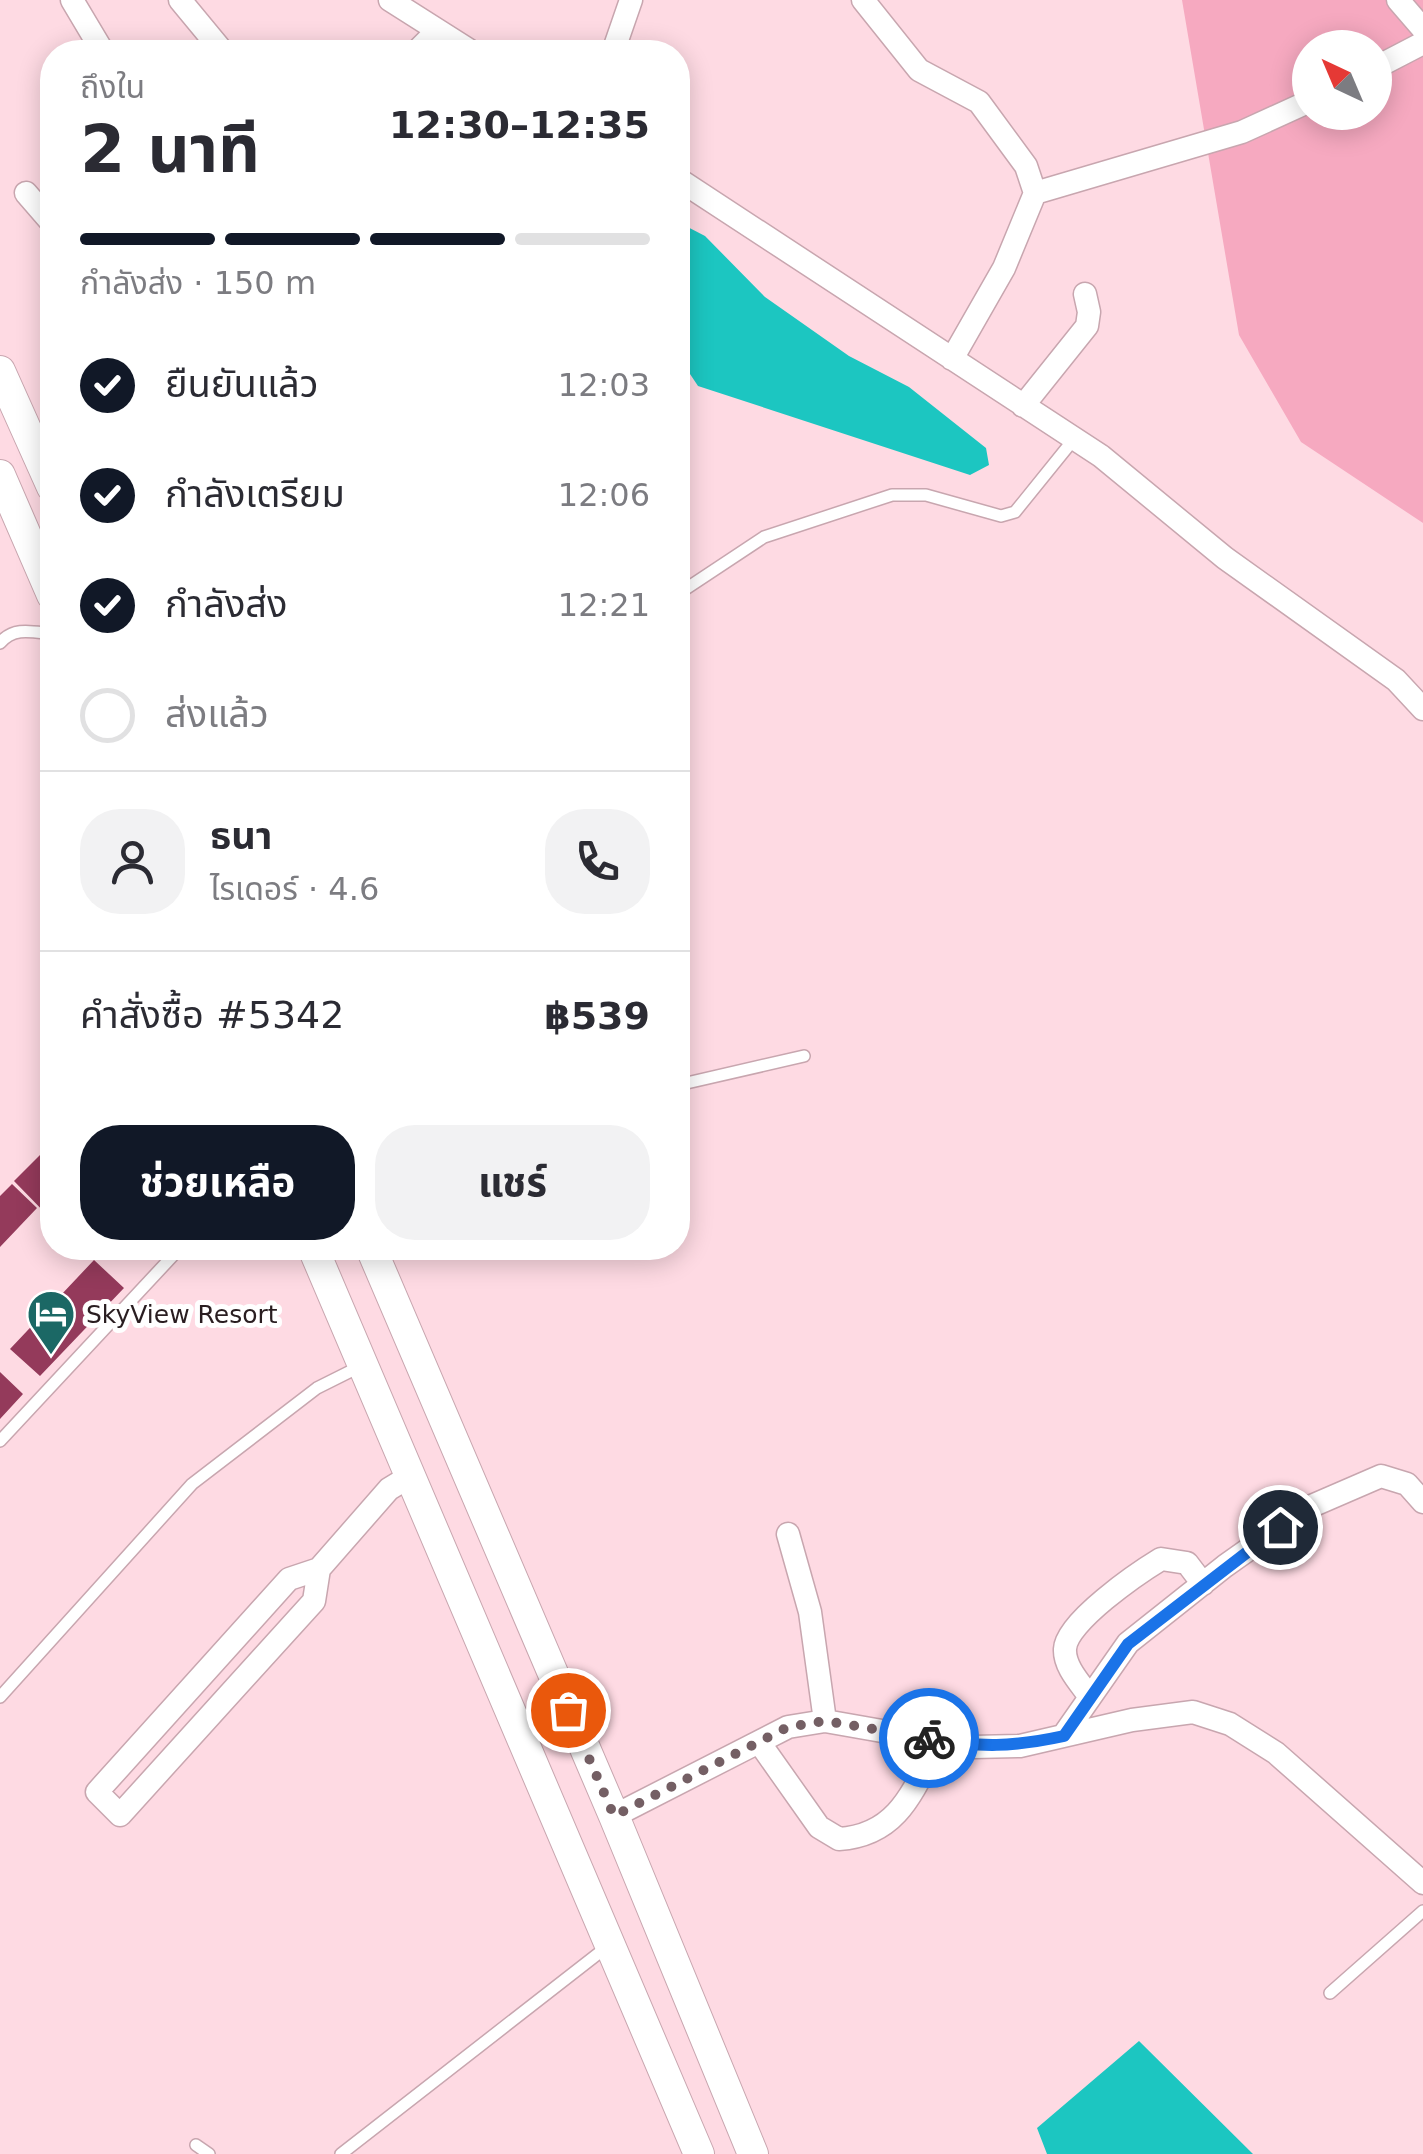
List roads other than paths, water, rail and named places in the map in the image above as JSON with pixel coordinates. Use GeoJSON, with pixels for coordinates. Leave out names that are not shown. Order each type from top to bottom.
{"type":"FeatureCollection","features":[{"type":"Feature","properties":{"kind":"main road"},"geometry":{"type":"LineString","coordinates":[[0,371],[40,460]]}},
{"type":"Feature","properties":{"kind":"main road"},"geometry":{"type":"LineString","coordinates":[[3,493],[40,570]]}},
{"type":"Feature","properties":{"kind":"main road"},"geometry":{"type":"LineString","coordinates":[[319,1260],[699,2154]]}},
{"type":"Feature","properties":{"kind":"main road"},"geometry":{"type":"LineString","coordinates":[[376,1260],[614,1816],[752,2154]]}},
{"type":"Feature","properties":{"kind":"street"},"geometry":{"type":"LineString","coordinates":[[72,0],[96,40]]}},
{"type":"Feature","properties":{"kind":"street"},"geometry":{"type":"LineString","coordinates":[[180,0],[213,40]]}},
{"type":"Feature","properties":{"kind":"street"},"geometry":{"type":"LineString","coordinates":[[390,0],[452,40]]}},
{"type":"Feature","properties":{"kind":"street"},"geometry":{"type":"LineString","coordinates":[[616,40],[631,0]]}},
{"type":"Feature","properties":{"kind":"street"},"geometry":{"type":"LineString","coordinates":[[863,0],[919,70],[979,102],[1026,166],[1035,193],[1004,268],[952,359]]}},
{"type":"Feature","properties":{"kind":"street"},"geometry":{"type":"LineString","coordinates":[[1398,0],[1423,28]]}},
{"type":"Feature","properties":{"kind":"street"},"geometry":{"type":"LineString","coordinates":[[428,40],[437,31]]}},
{"type":"Feature","properties":{"kind":"street"},"geometry":{"type":"LineString","coordinates":[[1392,59],[1423,42]]}},
{"type":"Feature","properties":{"kind":"street"},"geometry":{"type":"LineString","coordinates":[[1035,193],[1242,132],[1292,109]]}},
{"type":"Feature","properties":{"kind":"street"},"geometry":{"type":"LineString","coordinates":[[690,187],[1024,406],[1070,446],[1100,456],[1225,558],[1396,680],[1423,710]]}},
{"type":"Feature","properties":{"kind":"street"},"geometry":{"type":"LineString","coordinates":[[26,193],[40,209]]}},
{"type":"Feature","properties":{"kind":"street"},"geometry":{"type":"LineString","coordinates":[[1024,406],[1087,326],[1090,312],[1085,294]]}},
{"type":"Feature","properties":{"kind":"street"},"geometry":{"type":"LineString","coordinates":[[319,1569],[314,1601],[120,1815],[97,1792],[289,1579],[319,1569],[389,1490],[412,1475]]}},
{"type":"Feature","properties":{"kind":"street"},"geometry":{"type":"LineString","coordinates":[[1064,1736],[1128,1644],[1307,1508],[1381,1476],[1407,1484],[1422,1500]]}},
{"type":"Feature","properties":{"kind":"street"},"geometry":{"type":"LineString","coordinates":[[788,1534],[810,1612],[825,1721]]}},
{"type":"Feature","properties":{"kind":"street"},"geometry":{"type":"LineString","coordinates":[[1090,1697],[1067,1663],[1064,1647],[1074,1626],[1161,1559],[1186,1563],[1203,1584]]}},
{"type":"Feature","properties":{"kind":"street"},"geometry":{"type":"LineString","coordinates":[[614,1816],[788,1727],[825,1721],[972,1747],[1020,1746],[1132,1720],[1192,1712],[1230,1724],[1276,1754],[1423,1883]]}},
{"type":"Feature","properties":{"kind":"street"},"geometry":{"type":"LineString","coordinates":[[758,1742],[820,1826],[839,1840],[877,1832],[904,1806],[939,1740]]}},
{"type":"Feature","properties":{"kind":"lane"},"geometry":{"type":"LineString","coordinates":[[690,586],[764,537],[892,495],[926,495],[1001,516],[1016,512],[1070,446]]}},
{"type":"Feature","properties":{"kind":"lane"},"geometry":{"type":"LineString","coordinates":[[0,643],[7,634],[22,630],[40,632]]}},
{"type":"Feature","properties":{"kind":"lane"},"geometry":{"type":"LineString","coordinates":[[690,1082],[804,1056]]}},
{"type":"Feature","properties":{"kind":"lane"},"geometry":{"type":"LineString","coordinates":[[0,1441],[169,1260]]}},
{"type":"Feature","properties":{"kind":"lane"},"geometry":{"type":"LineString","coordinates":[[0,1696],[192,1484],[318,1388],[363,1365]]}},
{"type":"Feature","properties":{"kind":"lane"},"geometry":{"type":"LineString","coordinates":[[1330,1993],[1423,1911]]}},
{"type":"Feature","properties":{"kind":"lane"},"geometry":{"type":"LineString","coordinates":[[341,2154],[612,1943]]}},
{"type":"Feature","properties":{"kind":"lane"},"geometry":{"type":"LineString","coordinates":[[196,2145],[209,2154]]}},
{"type":"Feature","properties":{"kind":"water"},"geometry":{"type":"Polygon","coordinates":[[[690,228],[705,236],[765,297],[849,356],[909,387],[986,448],[989,465],[970,475],[698,386],[690,374],[690,228]]]}},
{"type":"Feature","properties":{"kind":"water"},"geometry":{"type":"Polygon","coordinates":[[[1139,2041],[1253,2154],[1047,2154],[1037,2128],[1139,2041]]]}},
{"type":"Feature","properties":{"kind":"place","name":"SkyView Resort"},"geometry":{"type":"Point","coordinates":[51,1356]}}]}
